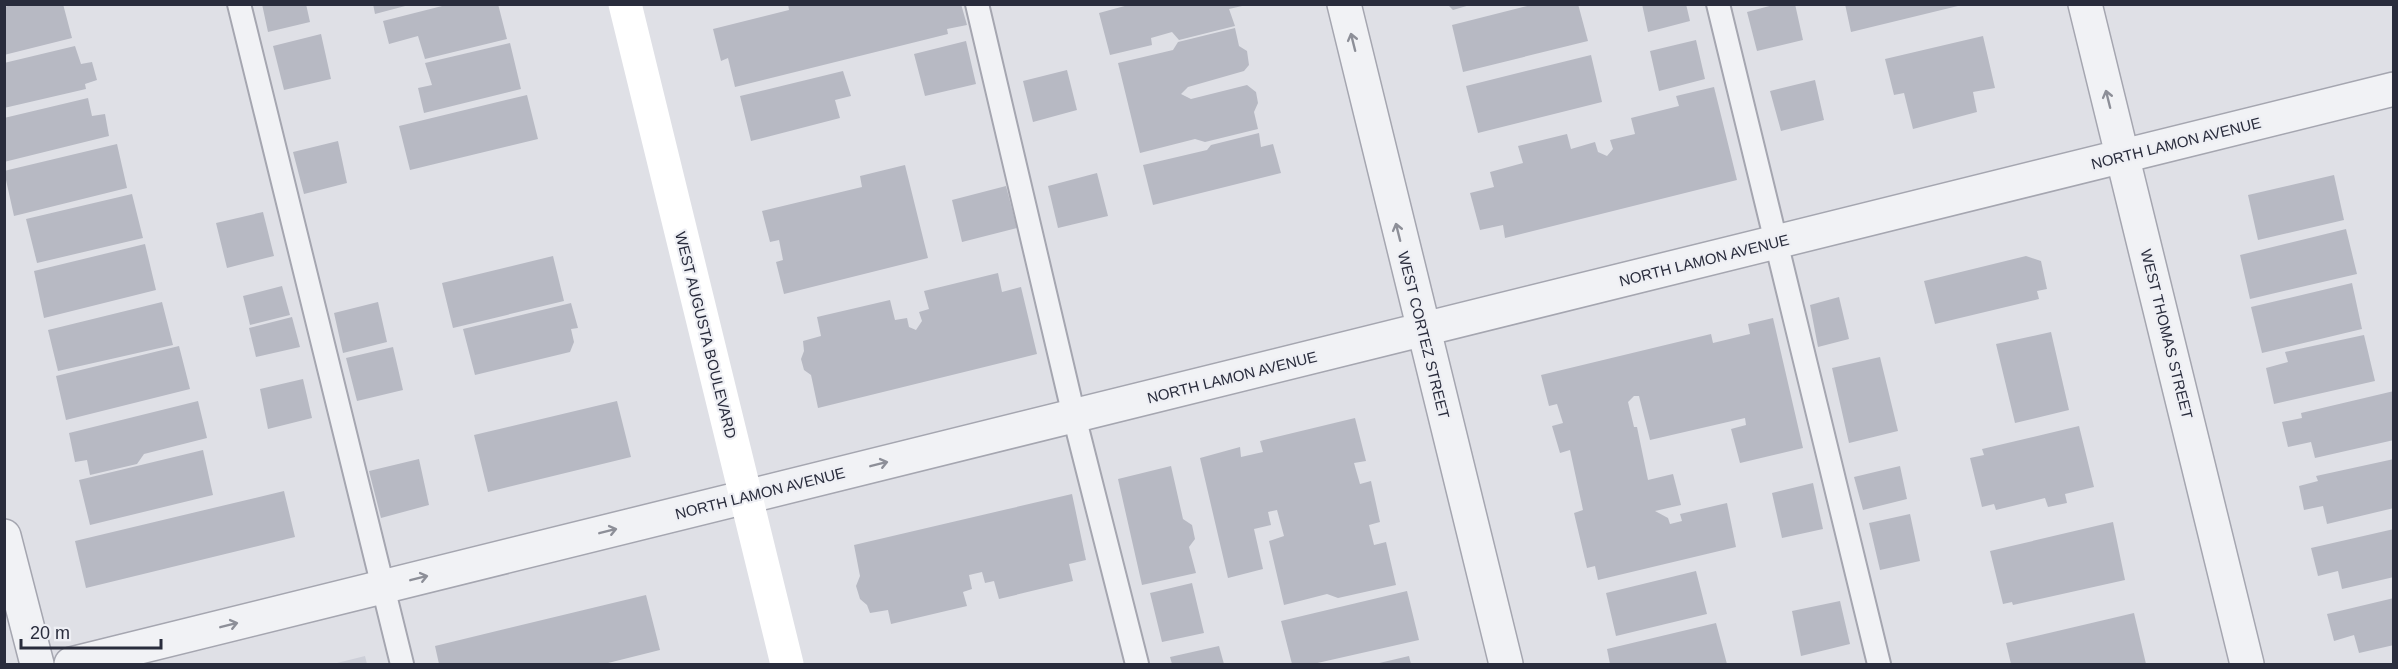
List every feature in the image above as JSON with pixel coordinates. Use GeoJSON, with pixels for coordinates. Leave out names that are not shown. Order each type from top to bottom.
{"type":"FeatureCollection","features":[{"type":"Feature","properties":{"kind":"street","name":"WEST AUGUSTA BOULEVARD"},"geometry":{"type":"LineString","coordinates":[[625,4],[787,664]]}},
{"type":"Feature","properties":{"kind":"street","name":"WEST CORTEZ STREET"},"geometry":{"type":"LineString","coordinates":[[1344,4],[1422,330],[1506,664]]}},
{"type":"Feature","properties":{"kind":"street","name":"WEST THOMAS STREET"},"geometry":{"type":"LineString","coordinates":[[2085,4],[2247,664]]}},
{"type":"Feature","properties":{"kind":"street","name":"NORTH LAMON AVENUE"},"geometry":{"type":"LineString","coordinates":[[71,664],[2394,89]]}},
{"type":"Feature","properties":{"kind":"street"},"geometry":{"type":"LineString","coordinates":[[4,537],[37,664]]}},
{"type":"Feature","properties":{"kind":"lane"},"geometry":{"type":"LineString","coordinates":[[239,4],[402,664]]}},
{"type":"Feature","properties":{"kind":"lane"},"geometry":{"type":"LineString","coordinates":[[977,4],[1074,416],[1137,664]]}},
{"type":"Feature","properties":{"kind":"lane"},"geometry":{"type":"LineString","coordinates":[[1718,4],[1879,664]]}},
{"type":"Feature","properties":{"kind":"shaded area"},"geometry":{"type":"Polygon","coordinates":[[[365,656],[367,664],[333,664],[365,656]]]}},
{"type":"Feature","properties":{"kind":"building"},"geometry":{"type":"Polygon","coordinates":[[[16,4],[63,4],[72,38],[4,55],[4,7],[16,4]]]}},
{"type":"Feature","properties":{"kind":"building"},"geometry":{"type":"Polygon","coordinates":[[[262,4],[306,4],[310,22],[268,32],[262,4]]]}},
{"type":"Feature","properties":{"kind":"building"},"geometry":{"type":"Polygon","coordinates":[[[373,4],[409,4],[409,5],[375,14],[373,4]]]}},
{"type":"Feature","properties":{"kind":"building"},"geometry":{"type":"Polygon","coordinates":[[[450,4],[498,4],[507,39],[425,59],[418,36],[389,44],[383,21],[450,4]]]}},
{"type":"Feature","properties":{"kind":"building"},"geometry":{"type":"Polygon","coordinates":[[[788,4],[961,4],[967,25],[947,29],[948,34],[735,87],[728,58],[721,61],[713,29],[789,10],[788,4]]]}},
{"type":"Feature","properties":{"kind":"building"},"geometry":{"type":"Polygon","coordinates":[[[1132,4],[1242,4],[1242,6],[1229,9],[1235,26],[1179,40],[1172,32],[1151,38],[1152,45],[1110,55],[1099,13],[1132,4]]]}},
{"type":"Feature","properties":{"kind":"building"},"geometry":{"type":"Polygon","coordinates":[[[1447,4],[1470,4],[1470,5],[1453,10],[1447,4]]]}},
{"type":"Feature","properties":{"kind":"building"},"geometry":{"type":"Polygon","coordinates":[[[1535,4],[1578,4],[1588,41],[1463,72],[1452,25],[1535,4]]]}},
{"type":"Feature","properties":{"kind":"building"},"geometry":{"type":"Polygon","coordinates":[[[1642,4],[1686,4],[1690,21],[1648,32],[1642,4]]]}},
{"type":"Feature","properties":{"kind":"building"},"geometry":{"type":"Polygon","coordinates":[[[1777,4],[1795,4],[1803,40],[1757,51],[1747,12],[1777,4]]]}},
{"type":"Feature","properties":{"kind":"building"},"geometry":{"type":"Polygon","coordinates":[[[1845,4],[1962,4],[1962,5],[1851,32],[1845,4]]]}},
{"type":"Feature","properties":{"kind":"building"},"geometry":{"type":"Polygon","coordinates":[[[1235,28],[1239,46],[1247,51],[1249,65],[1244,71],[1188,87],[1181,94],[1191,99],[1247,85],[1256,92],[1258,103],[1254,112],[1258,129],[1205,142],[1195,139],[1140,153],[1118,63],[1173,50],[1178,42],[1235,28]]]}},
{"type":"Feature","properties":{"kind":"building"},"geometry":{"type":"Polygon","coordinates":[[[321,34],[331,79],[284,90],[273,46],[321,34]]]}},
{"type":"Feature","properties":{"kind":"building"},"geometry":{"type":"Polygon","coordinates":[[[1983,36],[1995,88],[1973,92],[1977,112],[1913,129],[1904,93],[1894,95],[1885,59],[1983,36]]]}},
{"type":"Feature","properties":{"kind":"building"},"geometry":{"type":"Polygon","coordinates":[[[1696,40],[1705,79],[1659,91],[1650,51],[1696,40]]]}},
{"type":"Feature","properties":{"kind":"building"},"geometry":{"type":"Polygon","coordinates":[[[966,41],[976,84],[925,96],[914,54],[966,41]]]}},
{"type":"Feature","properties":{"kind":"building"},"geometry":{"type":"Polygon","coordinates":[[[510,43],[521,89],[424,113],[418,88],[432,85],[425,63],[510,43]]]}},
{"type":"Feature","properties":{"kind":"building"},"geometry":{"type":"Polygon","coordinates":[[[75,46],[81,64],[92,62],[97,80],[85,84],[86,89],[4,108],[4,63],[75,46]]]}},
{"type":"Feature","properties":{"kind":"building"},"geometry":{"type":"Polygon","coordinates":[[[1591,55],[1602,102],[1478,133],[1466,86],[1591,55]]]}},
{"type":"Feature","properties":{"kind":"building"},"geometry":{"type":"Polygon","coordinates":[[[1067,70],[1077,110],[1033,122],[1023,81],[1067,70]]]}},
{"type":"Feature","properties":{"kind":"building"},"geometry":{"type":"Polygon","coordinates":[[[843,71],[851,96],[835,100],[840,118],[751,141],[740,96],[843,71]]]}},
{"type":"Feature","properties":{"kind":"building"},"geometry":{"type":"Polygon","coordinates":[[[1815,80],[1824,120],[1781,131],[1770,91],[1815,80]]]}},
{"type":"Feature","properties":{"kind":"building"},"geometry":{"type":"Polygon","coordinates":[[[1714,87],[1737,180],[1505,238],[1503,225],[1480,230],[1470,193],[1494,187],[1490,172],[1523,163],[1518,146],[1567,134],[1571,149],[1595,142],[1598,152],[1607,156],[1613,149],[1610,140],[1635,134],[1631,118],[1679,106],[1676,96],[1714,87]]]}},
{"type":"Feature","properties":{"kind":"building"},"geometry":{"type":"Polygon","coordinates":[[[527,95],[538,139],[410,170],[399,126],[527,95]]]}},
{"type":"Feature","properties":{"kind":"building"},"geometry":{"type":"Polygon","coordinates":[[[88,98],[92,116],[105,114],[109,136],[4,162],[4,118],[88,98]]]}},
{"type":"Feature","properties":{"kind":"building"},"geometry":{"type":"Polygon","coordinates":[[[1259,133],[1261,147],[1273,144],[1281,173],[1153,205],[1143,165],[1207,150],[1211,145],[1259,133]]]}},
{"type":"Feature","properties":{"kind":"building"},"geometry":{"type":"Polygon","coordinates":[[[338,141],[347,183],[304,194],[293,152],[338,141]]]}},
{"type":"Feature","properties":{"kind":"building"},"geometry":{"type":"Polygon","coordinates":[[[117,144],[127,188],[14,216],[4,171],[117,144]]]}},
{"type":"Feature","properties":{"kind":"building"},"geometry":{"type":"Polygon","coordinates":[[[905,165],[928,258],[784,294],[776,262],[783,260],[779,240],[770,242],[762,211],[862,187],[860,176],[905,165]]]}},
{"type":"Feature","properties":{"kind":"building"},"geometry":{"type":"Polygon","coordinates":[[[1097,173],[1108,216],[1058,228],[1048,186],[1097,173]]]}},
{"type":"Feature","properties":{"kind":"building"},"geometry":{"type":"Polygon","coordinates":[[[2334,175],[2344,220],[2258,240],[2248,195],[2334,175]]]}},
{"type":"Feature","properties":{"kind":"building"},"geometry":{"type":"Polygon","coordinates":[[[1006,186],[1017,228],[962,242],[952,200],[1006,186]]]}},
{"type":"Feature","properties":{"kind":"building"},"geometry":{"type":"Polygon","coordinates":[[[132,194],[143,238],[37,263],[26,219],[132,194]]]}},
{"type":"Feature","properties":{"kind":"building"},"geometry":{"type":"Polygon","coordinates":[[[263,212],[274,256],[227,268],[216,223],[263,212]]]}},
{"type":"Feature","properties":{"kind":"building"},"geometry":{"type":"Polygon","coordinates":[[[2346,229],[2357,274],[2250,299],[2240,255],[2346,229]]]}},
{"type":"Feature","properties":{"kind":"building"},"geometry":{"type":"Polygon","coordinates":[[[145,244],[156,290],[44,318],[34,271],[145,244]]]}},
{"type":"Feature","properties":{"kind":"building"},"geometry":{"type":"Polygon","coordinates":[[[553,256],[564,301],[453,328],[442,283],[553,256]]]}},
{"type":"Feature","properties":{"kind":"building"},"geometry":{"type":"Polygon","coordinates":[[[2026,256],[2041,261],[2047,289],[2037,291],[2039,299],[1935,324],[1924,281],[2026,256]]]}},
{"type":"Feature","properties":{"kind":"building"},"geometry":{"type":"Polygon","coordinates":[[[998,273],[1002,292],[1021,287],[1037,354],[818,408],[811,375],[804,370],[801,359],[804,351],[803,341],[821,336],[817,317],[890,300],[895,320],[907,318],[909,327],[916,330],[922,321],[919,312],[929,309],[924,291],[998,273]]]}},
{"type":"Feature","properties":{"kind":"building"},"geometry":{"type":"Polygon","coordinates":[[[2352,283],[2362,329],[2262,353],[2251,307],[2352,283]]]}},
{"type":"Feature","properties":{"kind":"building"},"geometry":{"type":"Polygon","coordinates":[[[282,286],[290,315],[250,325],[243,296],[282,286]]]}},
{"type":"Feature","properties":{"kind":"building"},"geometry":{"type":"Polygon","coordinates":[[[1839,297],[1849,339],[1818,347],[1810,305],[1839,297]]]}},
{"type":"Feature","properties":{"kind":"building"},"geometry":{"type":"Polygon","coordinates":[[[162,302],[173,345],[58,371],[48,330],[162,302]]]}},
{"type":"Feature","properties":{"kind":"building"},"geometry":{"type":"Polygon","coordinates":[[[378,302],[387,342],[343,353],[334,313],[378,302]]]}},
{"type":"Feature","properties":{"kind":"building"},"geometry":{"type":"Polygon","coordinates":[[[571,303],[578,328],[571,329],[574,342],[570,352],[475,375],[463,329],[571,303]]]}},
{"type":"Feature","properties":{"kind":"building"},"geometry":{"type":"Polygon","coordinates":[[[292,317],[300,347],[256,357],[249,328],[292,317]]]}},
{"type":"Feature","properties":{"kind":"building"},"geometry":{"type":"Polygon","coordinates":[[[1773,318],[1803,448],[1740,463],[1731,429],[1746,425],[1745,418],[1650,440],[1639,396],[1634,396],[1628,402],[1634,427],[1637,427],[1648,480],[1673,474],[1681,505],[1655,511],[1668,518],[1670,524],[1682,521],[1680,514],[1727,503],[1736,547],[1598,580],[1595,566],[1587,568],[1574,513],[1583,510],[1570,450],[1560,453],[1552,426],[1563,423],[1557,404],[1549,406],[1541,375],[1711,334],[1713,343],[1750,334],[1748,324],[1773,318]]]}},
{"type":"Feature","properties":{"kind":"building"},"geometry":{"type":"Polygon","coordinates":[[[2051,332],[2069,410],[2015,423],[1996,344],[2051,332]]]}},
{"type":"Feature","properties":{"kind":"building"},"geometry":{"type":"Polygon","coordinates":[[[2364,335],[2375,381],[2274,404],[2266,368],[2288,362],[2285,352],[2364,335]]]}},
{"type":"Feature","properties":{"kind":"building"},"geometry":{"type":"Polygon","coordinates":[[[179,346],[190,389],[66,420],[56,376],[179,346]]]}},
{"type":"Feature","properties":{"kind":"building"},"geometry":{"type":"Polygon","coordinates":[[[393,347],[403,390],[357,401],[346,358],[393,347]]]}},
{"type":"Feature","properties":{"kind":"building"},"geometry":{"type":"Polygon","coordinates":[[[1880,357],[1898,431],[1849,443],[1832,368],[1880,357]]]}},
{"type":"Feature","properties":{"kind":"building"},"geometry":{"type":"Polygon","coordinates":[[[303,379],[312,418],[268,429],[260,389],[303,379]]]}},
{"type":"Feature","properties":{"kind":"building"},"geometry":{"type":"Polygon","coordinates":[[[2394,391],[2394,440],[2315,458],[2311,442],[2288,447],[2282,422],[2302,418],[2301,413],[2394,391]]]}},
{"type":"Feature","properties":{"kind":"building"},"geometry":{"type":"Polygon","coordinates":[[[198,401],[207,438],[144,454],[137,464],[90,475],[87,460],[75,462],[69,433],[198,401]]]}},
{"type":"Feature","properties":{"kind":"building"},"geometry":{"type":"Polygon","coordinates":[[[617,401],[631,457],[488,492],[474,435],[617,401]]]}},
{"type":"Feature","properties":{"kind":"building"},"geometry":{"type":"Polygon","coordinates":[[[1355,418],[1366,461],[1354,463],[1360,484],[1371,481],[1380,522],[1369,525],[1374,545],[1386,542],[1396,585],[1338,598],[1327,594],[1284,605],[1269,541],[1284,536],[1277,510],[1268,512],[1271,525],[1254,529],[1263,569],[1228,578],[1200,458],[1240,447],[1241,457],[1263,452],[1260,441],[1355,418]]]}},
{"type":"Feature","properties":{"kind":"building"},"geometry":{"type":"Polygon","coordinates":[[[2079,426],[2094,487],[2065,494],[2067,503],[2048,507],[2045,498],[1996,510],[1994,504],[1982,507],[1970,458],[1984,455],[1982,449],[2079,426]]]}},
{"type":"Feature","properties":{"kind":"building"},"geometry":{"type":"Polygon","coordinates":[[[203,450],[213,495],[90,525],[79,480],[203,450]]]}},
{"type":"Feature","properties":{"kind":"building"},"geometry":{"type":"Polygon","coordinates":[[[419,459],[429,505],[381,518],[369,471],[419,459]]]}},
{"type":"Feature","properties":{"kind":"building"},"geometry":{"type":"Polygon","coordinates":[[[2394,459],[2394,508],[2327,524],[2323,506],[2304,510],[2299,486],[2318,481],[2316,476],[2394,459]]]}},
{"type":"Feature","properties":{"kind":"building"},"geometry":{"type":"Polygon","coordinates":[[[1171,466],[1183,519],[1192,525],[1195,539],[1189,547],[1196,573],[1142,585],[1118,479],[1171,466]]]}},
{"type":"Feature","properties":{"kind":"building"},"geometry":{"type":"Polygon","coordinates":[[[1900,466],[1907,499],[1863,510],[1854,477],[1900,466]]]}},
{"type":"Feature","properties":{"kind":"building"},"geometry":{"type":"Polygon","coordinates":[[[1813,483],[1823,529],[1782,538],[1772,493],[1813,483]]]}},
{"type":"Feature","properties":{"kind":"building"},"geometry":{"type":"Polygon","coordinates":[[[284,491],[295,537],[86,588],[75,541],[284,491]]]}},
{"type":"Feature","properties":{"kind":"building"},"geometry":{"type":"Polygon","coordinates":[[[1072,494],[1086,560],[1069,564],[1073,581],[999,599],[994,581],[985,583],[982,572],[969,575],[972,589],[963,592],[967,606],[891,624],[888,610],[870,613],[867,605],[860,599],[856,586],[860,576],[854,545],[1072,494]]]}},
{"type":"Feature","properties":{"kind":"building"},"geometry":{"type":"Polygon","coordinates":[[[1910,514],[1920,561],[1880,570],[1869,523],[1910,514]]]}},
{"type":"Feature","properties":{"kind":"building"},"geometry":{"type":"Polygon","coordinates":[[[2113,522],[2125,580],[2013,605],[2012,602],[2003,604],[1990,551],[2113,522]]]}},
{"type":"Feature","properties":{"kind":"building"},"geometry":{"type":"Polygon","coordinates":[[[2394,529],[2394,577],[2342,589],[2338,571],[2318,576],[2311,548],[2394,529]]]}},
{"type":"Feature","properties":{"kind":"building"},"geometry":{"type":"Polygon","coordinates":[[[1696,571],[1707,614],[1616,636],[1606,593],[1696,571]]]}},
{"type":"Feature","properties":{"kind":"building"},"geometry":{"type":"Polygon","coordinates":[[[1192,583],[1204,633],[1162,642],[1150,593],[1192,583]]]}},
{"type":"Feature","properties":{"kind":"building"},"geometry":{"type":"Polygon","coordinates":[[[1407,591],[1419,640],[1313,664],[1292,664],[1281,621],[1407,591]]]}},
{"type":"Feature","properties":{"kind":"building"},"geometry":{"type":"Polygon","coordinates":[[[646,595],[660,650],[604,664],[439,664],[435,646],[646,595]]]}},
{"type":"Feature","properties":{"kind":"building"},"geometry":{"type":"Polygon","coordinates":[[[2394,598],[2394,645],[2359,653],[2354,635],[2334,641],[2327,614],[2394,598]]]}},
{"type":"Feature","properties":{"kind":"building"},"geometry":{"type":"Polygon","coordinates":[[[1840,601],[1850,644],[1801,656],[1792,611],[1840,601]]]}},
{"type":"Feature","properties":{"kind":"building"},"geometry":{"type":"Polygon","coordinates":[[[2134,613],[2146,664],[2011,664],[2006,643],[2134,613]]]}},
{"type":"Feature","properties":{"kind":"building"},"geometry":{"type":"Polygon","coordinates":[[[1716,623],[1727,664],[1610,664],[1607,649],[1716,623]]]}},
{"type":"Feature","properties":{"kind":"building"},"geometry":{"type":"Polygon","coordinates":[[[1219,646],[1224,664],[1172,664],[1170,657],[1219,646]]]}},
{"type":"Feature","properties":{"kind":"building"},"geometry":{"type":"Polygon","coordinates":[[[1409,656],[1411,664],[1375,664],[1409,656]]]}}]}
